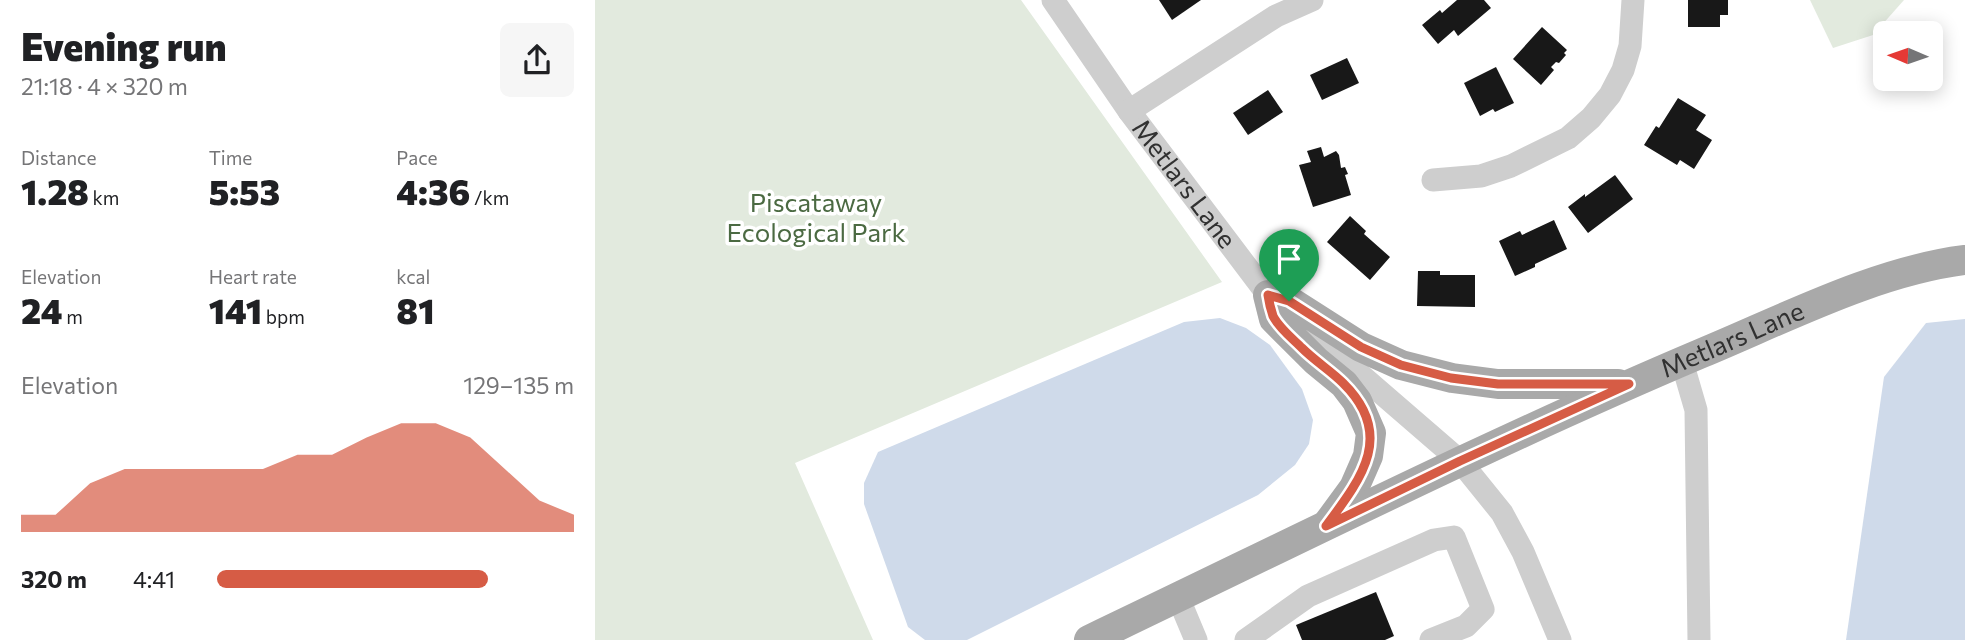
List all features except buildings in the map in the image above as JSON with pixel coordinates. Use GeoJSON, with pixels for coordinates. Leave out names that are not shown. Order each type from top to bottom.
{"type":"FeatureCollection","features":[{"type":"Feature","properties":{"kind":"main road","name":"Metlars Lane"},"geometry":{"type":"LineString","coordinates":[[1460,461],[1629,384],[1840,295],[1895,276],[1965,260]]}},
{"type":"Feature","properties":{"kind":"main road"},"geometry":{"type":"LineString","coordinates":[[1326,526],[1354,488],[1368,456],[1371,433],[1357,401],[1344,384],[1316,361],[1274,319],[1268,295],[1289,301],[1361,347],[1401,365],[1451,378],[1498,384],[1629,384]]}},
{"type":"Feature","properties":{"kind":"main road"},"geometry":{"type":"LineString","coordinates":[[1089,640],[1460,461]]}},
{"type":"Feature","properties":{"kind":"street","name":"Metlars Lane"},"geometry":{"type":"LineString","coordinates":[[1053,0],[1129,111],[1268,295],[1460,461]]}},
{"type":"Feature","properties":{"kind":"street"},"geometry":{"type":"LineString","coordinates":[[1129,111],[1276,16],[1312,0]]}},
{"type":"Feature","properties":{"kind":"street"},"geometry":{"type":"LineString","coordinates":[[1433,180],[1481,176],[1511,166],[1568,138],[1591,118],[1610,95],[1623,69],[1630,46],[1633,0]]}},
{"type":"Feature","properties":{"kind":"street"},"geometry":{"type":"LineString","coordinates":[[1682,362],[1696,410],[1699,640]]}},
{"type":"Feature","properties":{"kind":"street"},"geometry":{"type":"LineString","coordinates":[[1460,461],[1502,513],[1527,562],[1560,640]]}},
{"type":"Feature","properties":{"kind":"street"},"geometry":{"type":"LineString","coordinates":[[1246,640],[1308,596],[1433,540],[1454,537],[1483,609],[1466,626],[1431,640]]}},
{"type":"Feature","properties":{"kind":"street"},"geometry":{"type":"LineString","coordinates":[[1178,597],[1196,640]]}},
{"type":"Feature","properties":{"kind":"green space","name":"Piscataway Ecological Park"},"geometry":{"type":"Polygon","coordinates":[[[595,0],[1021,0],[1222,282],[795,463],[873,640],[595,640],[595,0]]]}},
{"type":"Feature","properties":{"kind":"green space"},"geometry":{"type":"Polygon","coordinates":[[[1810,0],[1904,0],[1885,21],[1873,21],[1873,35],[1833,48],[1810,0]]]}},
{"type":"Feature","properties":{"kind":"water"},"geometry":{"type":"Polygon","coordinates":[[[1220,318],[1246,328],[1270,345],[1302,389],[1313,420],[1309,444],[1295,465],[1258,495],[967,640],[925,640],[908,627],[864,504],[864,483],[878,452],[1184,322],[1220,318]]]}},
{"type":"Feature","properties":{"kind":"water"},"geometry":{"type":"Polygon","coordinates":[[[1965,319],[1965,640],[1846,640],[1884,377],[1926,323],[1965,319]]]}},
{"type":"Feature","properties":{"kind":"route"},"geometry":{"type":"LineString","coordinates":[[1268,295],[1289,301],[1361,347],[1401,365],[1451,378],[1498,384],[1629,384],[1326,526],[1354,488],[1368,456],[1371,433],[1357,401],[1344,384],[1316,361],[1274,319],[1268,295]]}}]}
